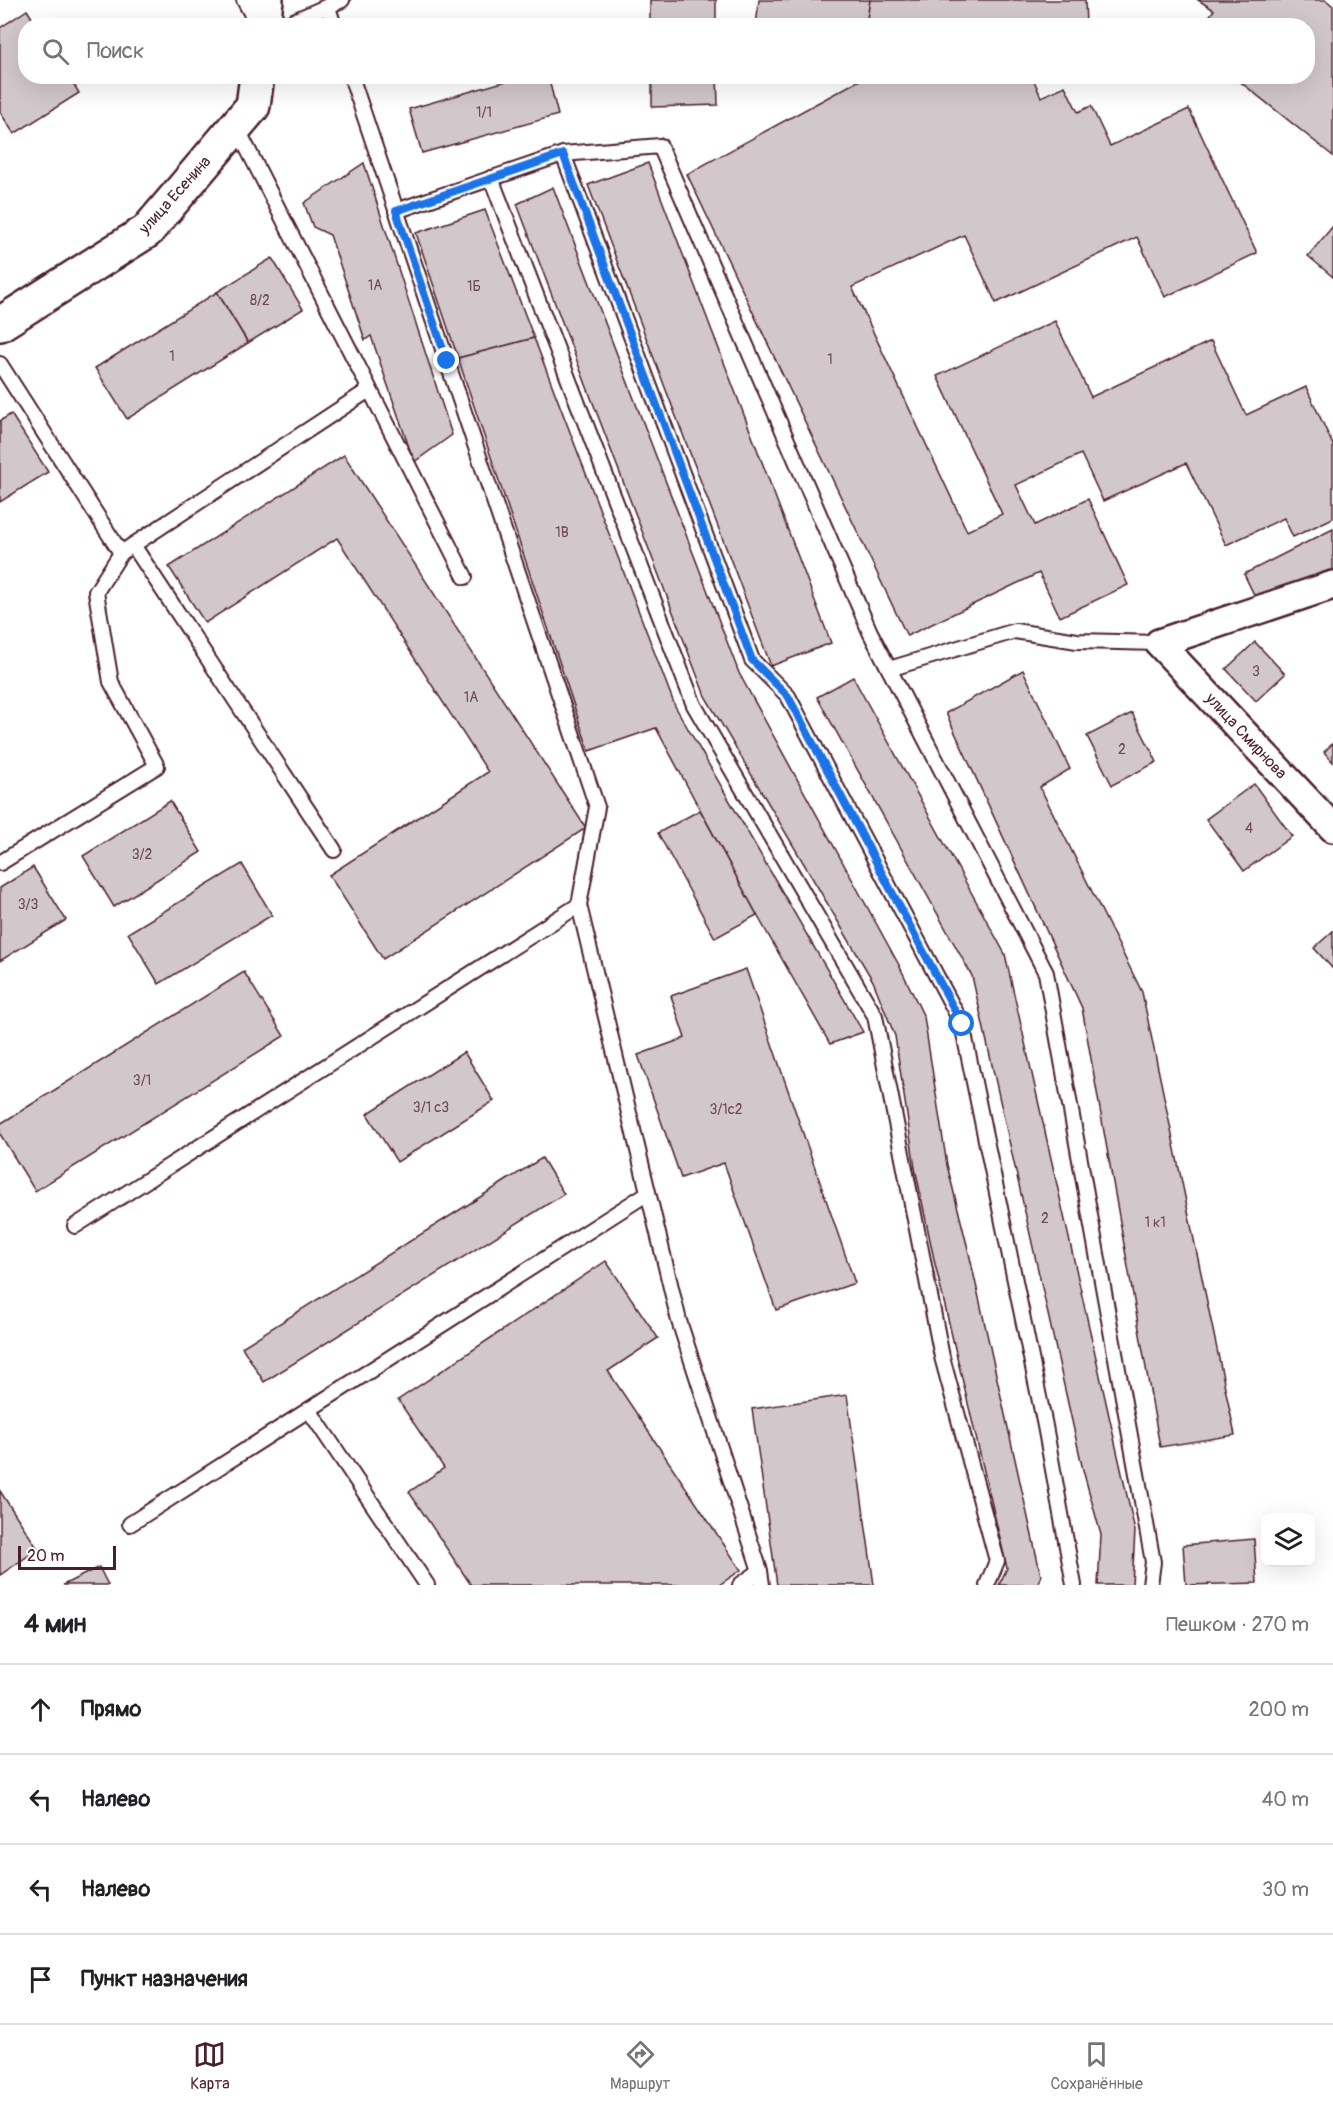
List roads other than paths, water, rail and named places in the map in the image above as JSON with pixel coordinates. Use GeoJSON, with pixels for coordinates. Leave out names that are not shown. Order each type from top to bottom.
{"type":"FeatureCollection","features":[{"type":"Feature","properties":{"kind":"street"},"geometry":{"type":"LineString","coordinates":[[264,18],[266,0]]}},
{"type":"Feature","properties":{"kind":"street","name":"улица Есенина"},"geometry":{"type":"LineString","coordinates":[[0,324],[147,231],[253,106],[256,84]]}},
{"type":"Feature","properties":{"kind":"street"},"geometry":{"type":"LineString","coordinates":[[1159,643],[1333,585]]}},
{"type":"Feature","properties":{"kind":"street","name":"улица Смирнова"},"geometry":{"type":"LineString","coordinates":[[1159,643],[1333,828]]}},
{"type":"Feature","properties":{"kind":"lane"},"geometry":{"type":"LineString","coordinates":[[244,0],[254,18]]}},
{"type":"Feature","properties":{"kind":"lane"},"geometry":{"type":"LineString","coordinates":[[301,18],[342,0]]}},
{"type":"Feature","properties":{"kind":"lane"},"geometry":{"type":"LineString","coordinates":[[328,7],[331,18]]}},
{"type":"Feature","properties":{"kind":"lane"},"geometry":{"type":"LineString","coordinates":[[354,84],[597,807],[579,905],[679,1321],[761,1578],[740,1585]]}},
{"type":"Feature","properties":{"kind":"lane"},"geometry":{"type":"LineString","coordinates":[[236,126],[465,577]]}},
{"type":"Feature","properties":{"kind":"lane"},"geometry":{"type":"LineString","coordinates":[[396,211],[563,154],[660,146],[870,632],[1046,973],[1153,1562],[1150,1585]]}},
{"type":"Feature","properties":{"kind":"lane"},"geometry":{"type":"LineString","coordinates":[[563,154],[752,660],[788,696],[962,1024],[1045,1426],[1074,1585]]}},
{"type":"Feature","properties":{"kind":"lane"},"geometry":{"type":"LineString","coordinates":[[491,178],[694,705],[875,1016],[942,1357],[997,1561],[987,1585]]}},
{"type":"Feature","properties":{"kind":"lane"},"geometry":{"type":"LineString","coordinates":[[0,364],[334,850]]}},
{"type":"Feature","properties":{"kind":"lane"},"geometry":{"type":"LineString","coordinates":[[0,863],[157,766],[111,682],[96,592],[127,549],[369,390]]}},
{"type":"Feature","properties":{"kind":"lane"},"geometry":{"type":"LineString","coordinates":[[889,669],[1015,631],[1077,641],[1159,643]]}},
{"type":"Feature","properties":{"kind":"lane"},"geometry":{"type":"LineString","coordinates":[[75,1226],[579,905]]}},
{"type":"Feature","properties":{"kind":"lane"},"geometry":{"type":"LineString","coordinates":[[130,1524],[648,1193]]}},
{"type":"Feature","properties":{"kind":"lane"},"geometry":{"type":"LineString","coordinates":[[309,1410],[427,1585]]}}]}
